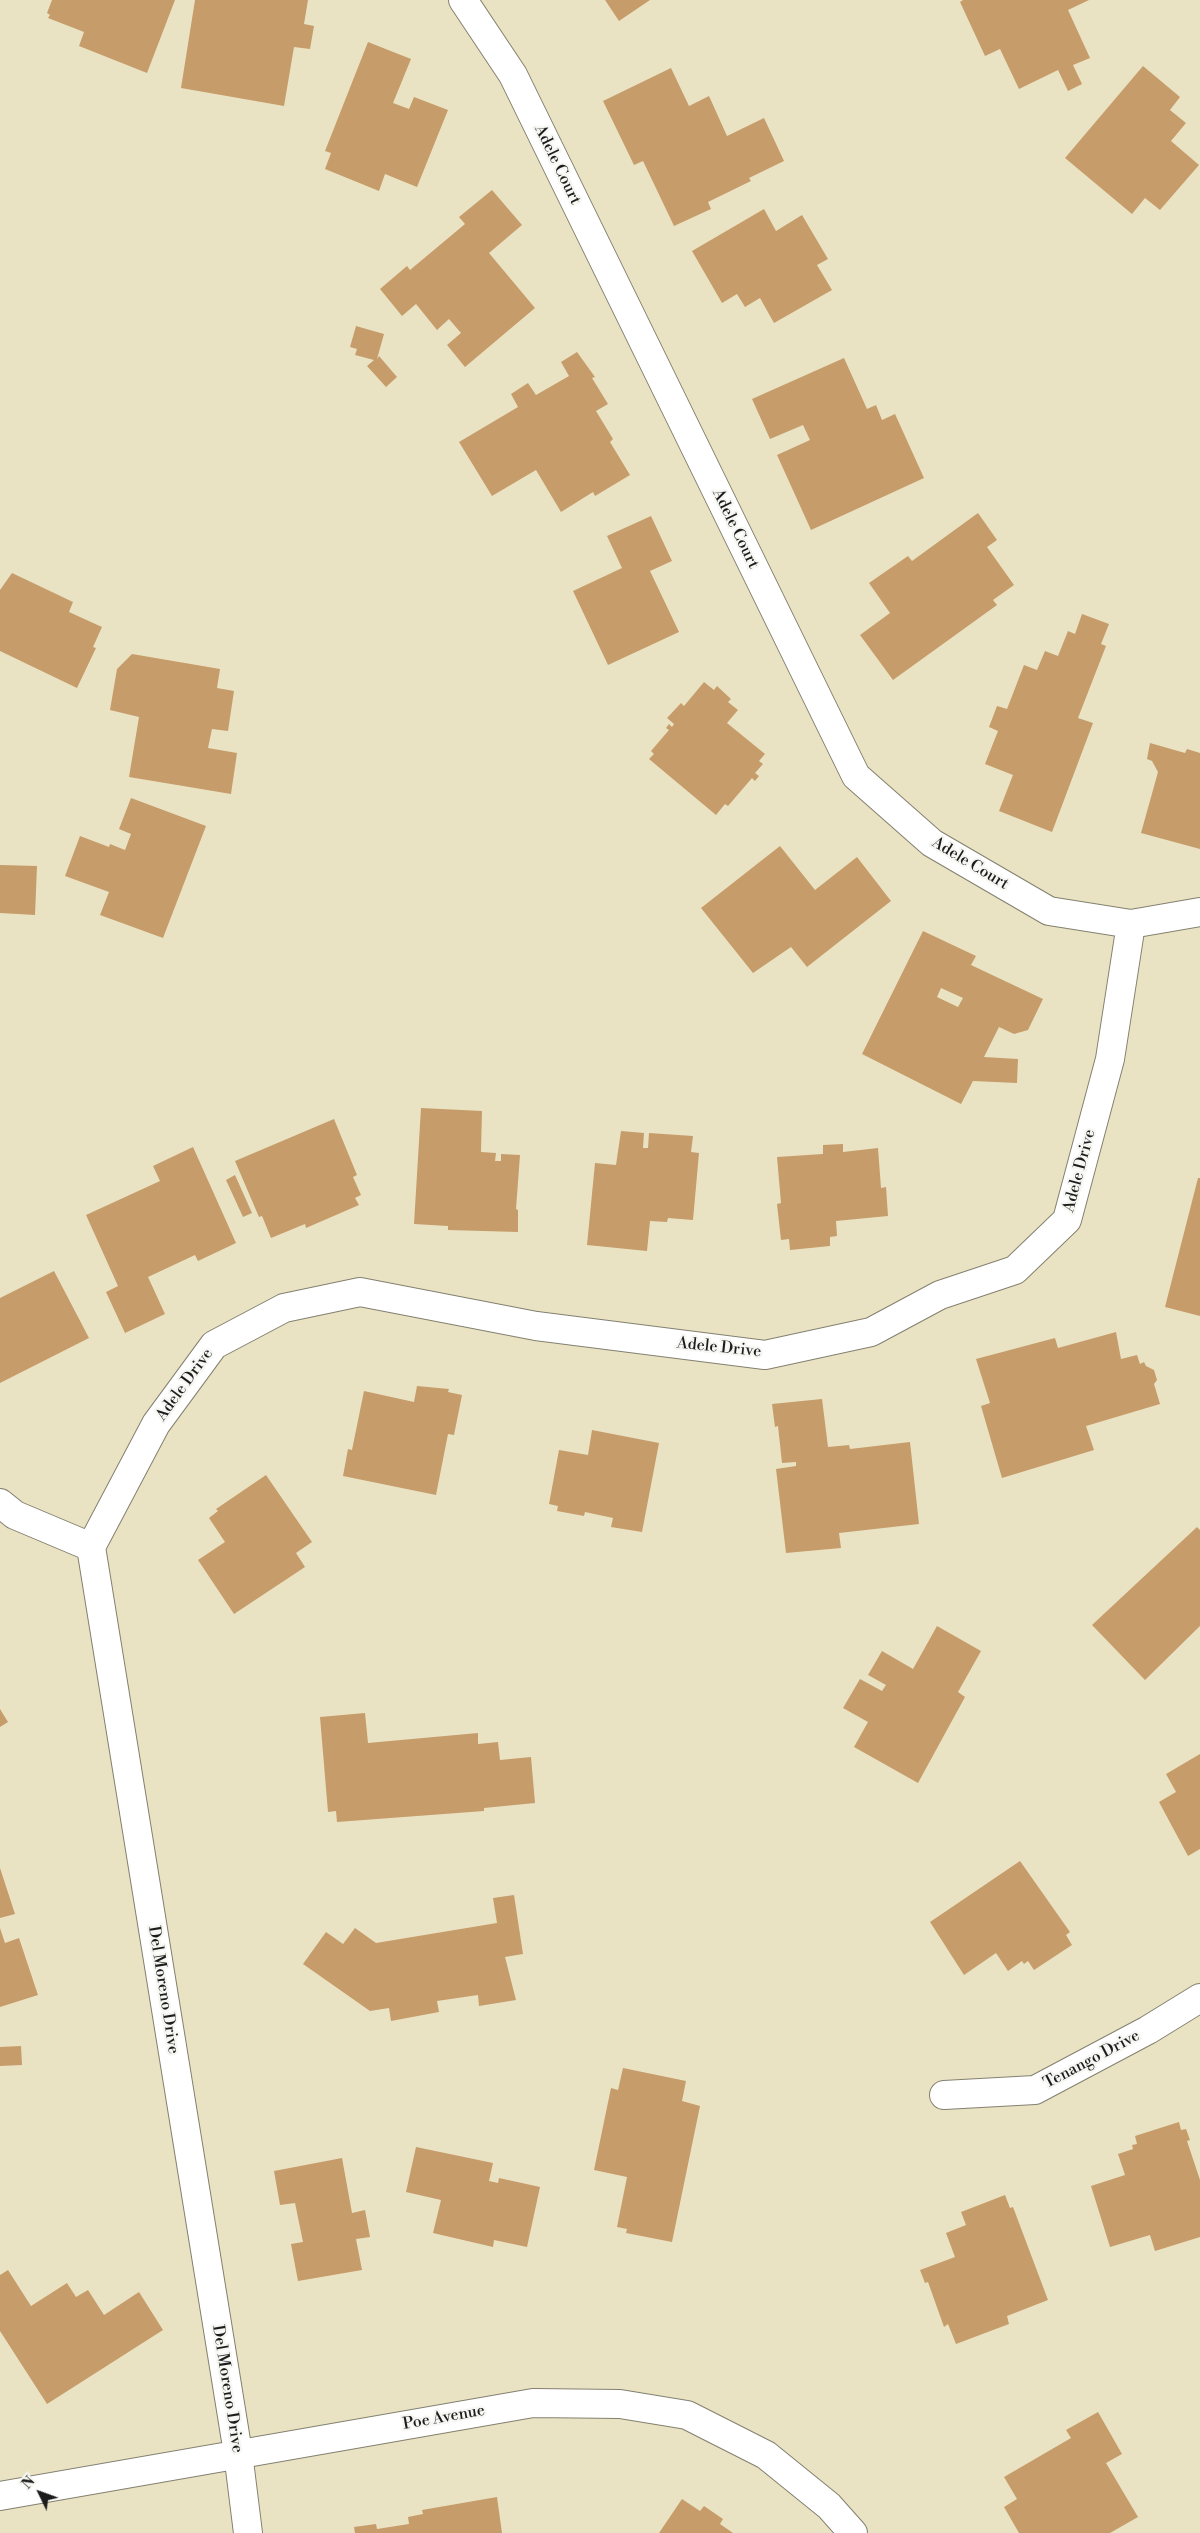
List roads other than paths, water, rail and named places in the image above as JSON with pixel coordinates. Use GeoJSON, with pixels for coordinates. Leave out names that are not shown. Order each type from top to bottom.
{"type":"FeatureCollection","features":[{"type":"Feature","properties":{"kind":"street","name":"Adele Court"},"geometry":{"type":"LineString","coordinates":[[463,0],[513,75],[856,776],[932,843],[1048,911],[1131,924]]}},
{"type":"Feature","properties":{"kind":"street"},"geometry":{"type":"LineString","coordinates":[[1131,924],[1200,912]]}},
{"type":"Feature","properties":{"kind":"street","name":"Adele Drive"},"geometry":{"type":"LineString","coordinates":[[91,1547],[156,1424],[214,1346],[284,1308],[360,1292],[536,1326],[764,1355],[872,1332],[940,1295],[1016,1270],[1067,1220],[1110,1059],[1131,924]]}},
{"type":"Feature","properties":{"kind":"street"},"geometry":{"type":"LineString","coordinates":[[0,1503],[15,1515],[91,1547]]}},
{"type":"Feature","properties":{"kind":"street","name":"Del Moreno Drive"},"geometry":{"type":"LineString","coordinates":[[91,1547],[238,2453],[248,2533]]}},
{"type":"Feature","properties":{"kind":"street","name":"Tenango Drive"},"geometry":{"type":"LineString","coordinates":[[944,2095],[1035,2090],[1154,2027],[1200,1998]]}},
{"type":"Feature","properties":{"kind":"street","name":"Poe Avenue"},"geometry":{"type":"LineString","coordinates":[[0,2496],[533,2402],[620,2404],[687,2415],[766,2455],[829,2506],[853,2533]]}}]}
